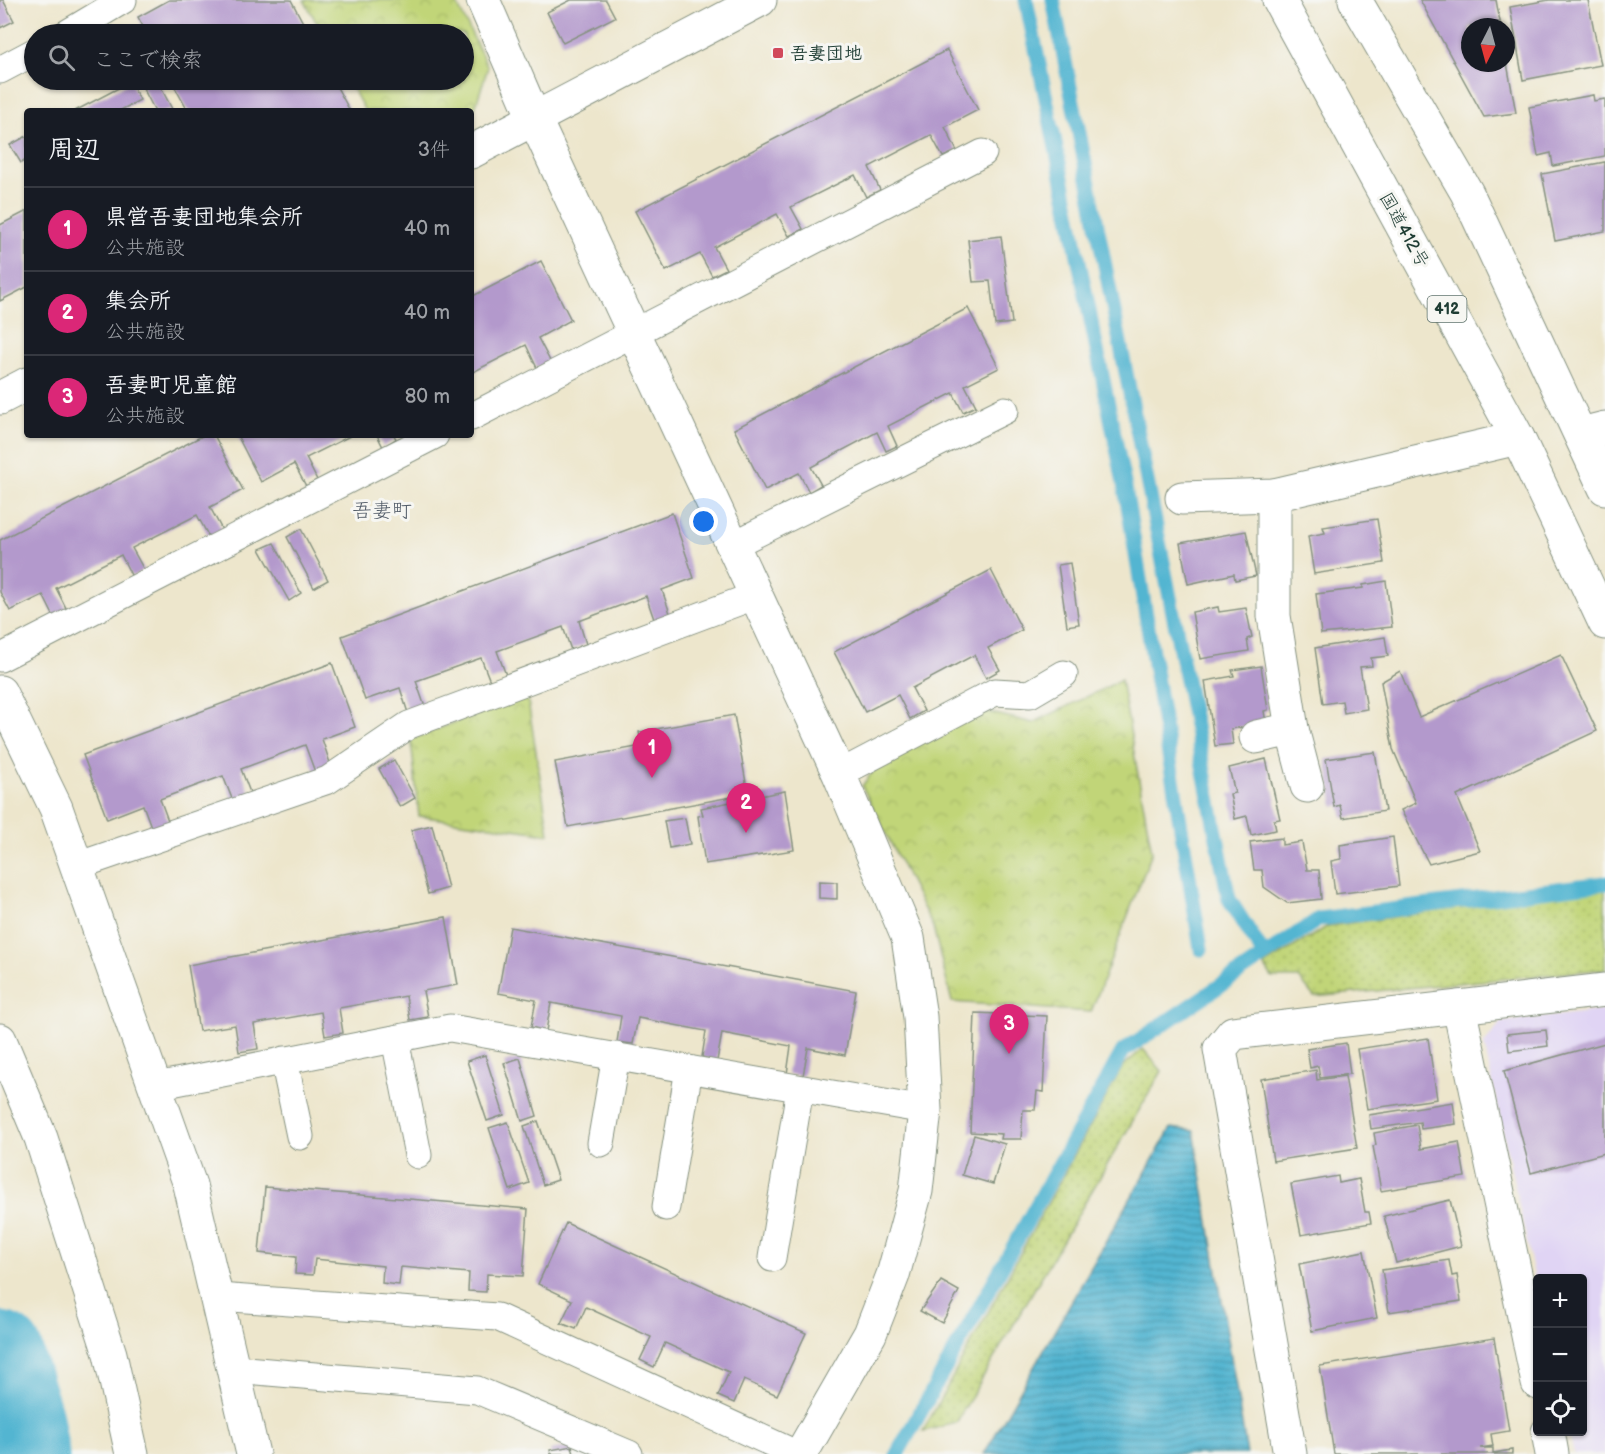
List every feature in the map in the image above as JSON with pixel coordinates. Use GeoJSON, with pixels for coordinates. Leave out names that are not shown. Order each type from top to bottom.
{"type":"FeatureCollection","features":[{"type":"Feature","properties":{"kind":"main road"},"geometry":{"type":"LineString","coordinates":[[483,0],[534,118],[754,596],[839,774],[908,938],[920,1017],[925,1110],[916,1191],[893,1275],[870,1334],[799,1454]]}},
{"type":"Feature","properties":{"kind":"main road"},"geometry":{"type":"LineString","coordinates":[[474,150],[760,0]]}},
{"type":"Feature","properties":{"kind":"main road","name":"国道412号"},"geometry":{"type":"LineString","coordinates":[[1279,0],[1518,438],[1605,623]]}},
{"type":"Feature","properties":{"kind":"main road"},"geometry":{"type":"LineString","coordinates":[[1355,0],[1467,193],[1593,431],[1605,488]]}},
{"type":"Feature","properties":{"kind":"main road"},"geometry":{"type":"LineString","coordinates":[[0,398],[24,386]]}},
{"type":"Feature","properties":{"kind":"main road"},"geometry":{"type":"LineString","coordinates":[[1182,498],[1274,495],[1518,438]]}},
{"type":"Feature","properties":{"kind":"main road"},"geometry":{"type":"LineString","coordinates":[[1274,495],[1274,616],[1292,729],[1307,786]]}},
{"type":"Feature","properties":{"kind":"main road"},"geometry":{"type":"LineString","coordinates":[[0,692],[56,808],[190,1185],[253,1454]]}},
{"type":"Feature","properties":{"kind":"main road"},"geometry":{"type":"LineString","coordinates":[[1256,737],[1292,729]]}},
{"type":"Feature","properties":{"kind":"main road"},"geometry":{"type":"LineString","coordinates":[[1290,1454],[1220,1049],[1233,1033],[1605,990]]}},
{"type":"Feature","properties":{"kind":"main road"},"geometry":{"type":"LineString","coordinates":[[1459,1007],[1538,1382]]}},
{"type":"Feature","properties":{"kind":"main road"},"geometry":{"type":"LineString","coordinates":[[0,1040],[41,1138],[52,1172],[110,1354],[132,1454]]}},
{"type":"Feature","properties":{"kind":"main road"},"geometry":{"type":"LineString","coordinates":[[1549,1436],[1552,1454]]}},
{"type":"Feature","properties":{"kind":"lane"},"geometry":{"type":"LineString","coordinates":[[83,24],[123,0]]}},
{"type":"Feature","properties":{"kind":"lane"},"geometry":{"type":"LineString","coordinates":[[0,70],[24,57]]}},
{"type":"Feature","properties":{"kind":"lane"},"geometry":{"type":"LineString","coordinates":[[474,415],[982,153]]}},
{"type":"Feature","properties":{"kind":"lane"},"geometry":{"type":"LineString","coordinates":[[732,546],[1005,410]]}},
{"type":"Feature","properties":{"kind":"lane"},"geometry":{"type":"LineString","coordinates":[[0,658],[429,438]]}},
{"type":"Feature","properties":{"kind":"lane"},"geometry":{"type":"LineString","coordinates":[[77,866],[328,780],[409,725],[754,596]]}},
{"type":"Feature","properties":{"kind":"lane"},"geometry":{"type":"LineString","coordinates":[[839,774],[995,692],[1030,694],[1064,674]]}},
{"type":"Feature","properties":{"kind":"lane"},"geometry":{"type":"LineString","coordinates":[[156,1086],[450,1028],[925,1110]]}},
{"type":"Feature","properties":{"kind":"lane"},"geometry":{"type":"LineString","coordinates":[[395,1039],[418,1155]]}},
{"type":"Feature","properties":{"kind":"lane"},"geometry":{"type":"LineString","coordinates":[[601,1143],[616,1056]]}},
{"type":"Feature","properties":{"kind":"lane"},"geometry":{"type":"LineString","coordinates":[[284,1060],[300,1136]]}},
{"type":"Feature","properties":{"kind":"lane"},"geometry":{"type":"LineString","coordinates":[[666,1207],[689,1069]]}},
{"type":"Feature","properties":{"kind":"lane"},"geometry":{"type":"LineString","coordinates":[[772,1258],[800,1089]]}},
{"type":"Feature","properties":{"kind":"lane"},"geometry":{"type":"LineString","coordinates":[[218,1297],[497,1317],[799,1454]]}},
{"type":"Feature","properties":{"kind":"lane"},"geometry":{"type":"LineString","coordinates":[[234,1369],[477,1390],[629,1454]]}},
{"type":"Feature","properties":{"kind":"shaded area"},"geometry":{"type":"Polygon","coordinates":[[[1605,1010],[1605,1454],[1574,1454],[1570,1436],[1587,1436],[1587,1274],[1534,1274],[1484,1044],[1502,1022],[1605,1010]]]}},
{"type":"Feature","properties":{"kind":"green space"},"geometry":{"type":"Polygon","coordinates":[[[304,0],[455,0],[467,24],[317,24],[304,0]]]}},
{"type":"Feature","properties":{"kind":"green space"},"geometry":{"type":"Polygon","coordinates":[[[474,39],[488,67],[474,108],[363,108],[353,90],[474,90],[474,39]]]}},
{"type":"Feature","properties":{"kind":"green space"},"geometry":{"type":"Polygon","coordinates":[[[1121,680],[1152,852],[1091,1012],[952,1002],[933,927],[862,786],[882,759],[983,711],[1033,723],[1121,680]]]}},
{"type":"Feature","properties":{"kind":"green space"},"geometry":{"type":"Polygon","coordinates":[[[527,695],[549,834],[419,816],[411,739],[527,695]]]}},
{"type":"Feature","properties":{"kind":"green space"},"geometry":{"type":"Polygon","coordinates":[[[1605,888],[1605,969],[1314,997],[1299,978],[1272,978],[1264,965],[1328,926],[1605,888]]]}},
{"type":"Feature","properties":{"kind":"green space"},"geometry":{"type":"Polygon","coordinates":[[[1143,1049],[1162,1071],[956,1423],[923,1431],[1123,1066],[1143,1049]]]}},
{"type":"Feature","properties":{"kind":"water"},"geometry":{"type":"Polygon","coordinates":[[[1171,1128],[1194,1131],[1247,1454],[984,1454],[1171,1128]]]}},
{"type":"Feature","properties":{"kind":"building"},"geometry":{"type":"Polygon","coordinates":[[[0,0],[3,0],[14,21],[0,28],[0,0]]]}},
{"type":"Feature","properties":{"kind":"building"},"geometry":{"type":"Polygon","coordinates":[[[169,0],[291,0],[304,24],[142,24],[138,17],[169,0]]]}},
{"type":"Feature","properties":{"kind":"building"},"geometry":{"type":"Polygon","coordinates":[[[571,0],[606,0],[615,17],[563,43],[547,12],[571,0]]]}},
{"type":"Feature","properties":{"kind":"building"},"geometry":{"type":"Polygon","coordinates":[[[1420,0],[1496,0],[1499,18],[1461,18],[1461,72],[1509,72],[1516,113],[1484,117],[1420,0]]]}},
{"type":"Feature","properties":{"kind":"building"},"geometry":{"type":"Polygon","coordinates":[[[1549,0],[1588,0],[1601,65],[1523,80],[1515,35],[1515,18],[1512,18],[1510,7],[1549,0]]]}},
{"type":"Feature","properties":{"kind":"building"},"geometry":{"type":"Polygon","coordinates":[[[947,50],[978,110],[945,127],[957,151],[943,157],[931,135],[869,167],[880,190],[866,197],[855,175],[791,207],[803,229],[789,236],[777,214],[714,247],[726,269],[712,276],[700,254],[666,271],[635,211],[947,50]]]}},
{"type":"Feature","properties":{"kind":"building"},"geometry":{"type":"Polygon","coordinates":[[[115,90],[134,90],[140,100],[125,108],[81,108],[115,90]]]}},
{"type":"Feature","properties":{"kind":"building"},"geometry":{"type":"Polygon","coordinates":[[[144,90],[162,90],[171,108],[153,108],[144,90]]]}},
{"type":"Feature","properties":{"kind":"building"},"geometry":{"type":"Polygon","coordinates":[[[176,90],[338,90],[348,108],[186,108],[176,90]]]}},
{"type":"Feature","properties":{"kind":"building"},"geometry":{"type":"Polygon","coordinates":[[[1593,95],[1594,101],[1605,99],[1605,156],[1553,166],[1551,153],[1538,156],[1529,107],[1593,95]]]}},
{"type":"Feature","properties":{"kind":"building"},"geometry":{"type":"Polygon","coordinates":[[[24,138],[24,161],[21,163],[10,145],[24,138]]]}},
{"type":"Feature","properties":{"kind":"building"},"geometry":{"type":"Polygon","coordinates":[[[1605,162],[1605,231],[1555,241],[1542,174],[1605,162]]]}},
{"type":"Feature","properties":{"kind":"building"},"geometry":{"type":"Polygon","coordinates":[[[24,213],[24,289],[0,301],[0,225],[24,213]]]}},
{"type":"Feature","properties":{"kind":"building"},"geometry":{"type":"Polygon","coordinates":[[[1001,236],[1012,323],[995,325],[990,281],[973,282],[968,240],[1001,236]]]}},
{"type":"Feature","properties":{"kind":"building"},"geometry":{"type":"Polygon","coordinates":[[[541,261],[571,320],[538,338],[550,361],[537,368],[526,345],[474,371],[474,295],[541,261]]]}},
{"type":"Feature","properties":{"kind":"building"},"geometry":{"type":"Polygon","coordinates":[[[968,308],[999,368],[965,385],[976,406],[963,412],[953,393],[888,426],[897,446],[886,451],[877,432],[811,467],[821,485],[809,492],[799,473],[765,490],[734,429],[968,308]]]}},
{"type":"Feature","properties":{"kind":"building"},"geometry":{"type":"Polygon","coordinates":[[[198,438],[216,438],[243,490],[210,507],[222,530],[209,537],[197,515],[132,548],[144,570],[132,577],[121,555],[56,588],[67,610],[54,617],[43,595],[10,611],[0,592],[0,540],[198,438]]]}},
{"type":"Feature","properties":{"kind":"building"},"geometry":{"type":"Polygon","coordinates":[[[239,438],[346,438],[306,458],[317,480],[306,486],[294,464],[261,482],[239,438]]]}},
{"type":"Feature","properties":{"kind":"building"},"geometry":{"type":"Polygon","coordinates":[[[378,438],[396,438],[396,439],[383,447],[378,438]]]}},
{"type":"Feature","properties":{"kind":"building"},"geometry":{"type":"Polygon","coordinates":[[[672,513],[694,578],[662,590],[671,616],[655,622],[646,596],[579,621],[586,644],[571,650],[563,627],[497,651],[506,675],[490,681],[481,658],[416,681],[425,707],[408,713],[400,688],[365,700],[342,636],[672,513]]]}},
{"type":"Feature","properties":{"kind":"building"},"geometry":{"type":"Polygon","coordinates":[[[1377,519],[1384,563],[1314,574],[1308,536],[1325,533],[1323,527],[1377,519]]]}},
{"type":"Feature","properties":{"kind":"building"},"geometry":{"type":"Polygon","coordinates":[[[301,529],[328,580],[314,588],[287,537],[301,529]]]}},
{"type":"Feature","properties":{"kind":"building"},"geometry":{"type":"Polygon","coordinates":[[[1246,531],[1256,576],[1235,580],[1234,574],[1188,584],[1180,543],[1246,531]]]}},
{"type":"Feature","properties":{"kind":"building"},"geometry":{"type":"Polygon","coordinates":[[[274,543],[301,593],[289,601],[260,549],[274,543]]]}},
{"type":"Feature","properties":{"kind":"building"},"geometry":{"type":"Polygon","coordinates":[[[1070,563],[1079,624],[1067,626],[1058,565],[1070,563]]]}},
{"type":"Feature","properties":{"kind":"building"},"geometry":{"type":"Polygon","coordinates":[[[991,570],[1022,630],[988,648],[1000,670],[986,678],[974,655],[912,688],[924,711],[910,719],[898,695],[865,712],[834,652],[991,570]]]}},
{"type":"Feature","properties":{"kind":"building"},"geometry":{"type":"Polygon","coordinates":[[[1386,581],[1392,627],[1321,634],[1316,594],[1363,588],[1363,585],[1386,581]]]}},
{"type":"Feature","properties":{"kind":"building"},"geometry":{"type":"Polygon","coordinates":[[[1218,607],[1219,612],[1246,608],[1252,637],[1247,639],[1249,651],[1200,659],[1192,612],[1218,607]]]}},
{"type":"Feature","properties":{"kind":"building"},"geometry":{"type":"Polygon","coordinates":[[[1385,637],[1388,656],[1371,658],[1372,666],[1360,667],[1367,709],[1344,713],[1342,701],[1323,704],[1315,648],[1385,637]]]}},
{"type":"Feature","properties":{"kind":"building"},"geometry":{"type":"Polygon","coordinates":[[[1561,655],[1597,731],[1457,796],[1480,851],[1429,864],[1401,810],[1416,803],[1393,749],[1381,682],[1400,671],[1419,717],[1561,655]]]}},
{"type":"Feature","properties":{"kind":"building"},"geometry":{"type":"Polygon","coordinates":[[[332,663],[355,727],[322,739],[331,766],[315,772],[305,745],[241,769],[251,795],[233,801],[223,776],[160,799],[170,826],[153,832],[143,805],[107,819],[83,755],[332,663]]]}},
{"type":"Feature","properties":{"kind":"building"},"geometry":{"type":"Polygon","coordinates":[[[1261,666],[1268,710],[1264,711],[1266,723],[1231,729],[1233,744],[1215,746],[1205,681],[1234,676],[1232,670],[1261,666]]]}},
{"type":"Feature","properties":{"kind":"building"},"geometry":{"type":"Polygon","coordinates":[[[734,715],[748,794],[568,827],[555,762],[642,746],[639,732],[734,715]]]}},
{"type":"Feature","properties":{"kind":"building"},"geometry":{"type":"Polygon","coordinates":[[[1375,752],[1385,811],[1343,818],[1340,805],[1334,807],[1326,759],[1375,752]]]}},
{"type":"Feature","properties":{"kind":"building"},"geometry":{"type":"Polygon","coordinates":[[[1266,759],[1280,819],[1274,820],[1276,830],[1251,835],[1247,816],[1235,819],[1230,794],[1235,793],[1229,768],[1266,759]]]}},
{"type":"Feature","properties":{"kind":"building"},"geometry":{"type":"Polygon","coordinates":[[[394,760],[415,798],[400,807],[379,769],[394,760]]]}},
{"type":"Feature","properties":{"kind":"building"},"geometry":{"type":"Polygon","coordinates":[[[785,791],[794,850],[705,864],[698,816],[703,815],[701,808],[785,791]]]}},
{"type":"Feature","properties":{"kind":"building"},"geometry":{"type":"Polygon","coordinates":[[[685,818],[690,844],[669,848],[664,821],[685,818]]]}},
{"type":"Feature","properties":{"kind":"building"},"geometry":{"type":"Polygon","coordinates":[[[432,825],[448,888],[428,894],[411,830],[432,825]]]}},
{"type":"Feature","properties":{"kind":"building"},"geometry":{"type":"Polygon","coordinates":[[[1393,837],[1399,886],[1335,894],[1331,861],[1341,859],[1340,845],[1393,837]]]}},
{"type":"Feature","properties":{"kind":"building"},"geometry":{"type":"Polygon","coordinates":[[[1282,838],[1282,845],[1302,842],[1307,870],[1319,870],[1321,899],[1287,903],[1264,887],[1262,870],[1254,870],[1250,842],[1282,838]]]}},
{"type":"Feature","properties":{"kind":"building"},"geometry":{"type":"Polygon","coordinates":[[[819,881],[837,882],[837,899],[819,898],[819,881]]]}},
{"type":"Feature","properties":{"kind":"building"},"geometry":{"type":"Polygon","coordinates":[[[446,917],[458,985],[423,991],[428,1017],[410,1020],[406,996],[339,1008],[343,1033],[325,1036],[321,1012],[254,1024],[258,1049],[239,1052],[235,1025],[199,1031],[188,965],[446,917]]]}},
{"type":"Feature","properties":{"kind":"building"},"geometry":{"type":"Polygon","coordinates":[[[510,927],[856,991],[845,1055],[808,1048],[803,1076],[787,1074],[791,1046],[722,1033],[717,1061],[702,1057],[706,1031],[638,1018],[633,1044],[617,1042],[621,1016],[551,1003],[546,1031],[531,1027],[536,1000],[498,993],[510,927]]]}},
{"type":"Feature","properties":{"kind":"building"},"geometry":{"type":"Polygon","coordinates":[[[975,1013],[1047,1016],[1043,1092],[1037,1091],[1035,1110],[1023,1110],[1021,1139],[1001,1139],[1002,1134],[970,1132],[975,1013]]]}},
{"type":"Feature","properties":{"kind":"building"},"geometry":{"type":"Polygon","coordinates":[[[1546,1030],[1548,1046],[1509,1051],[1507,1034],[1546,1030]]]}},
{"type":"Feature","properties":{"kind":"building"},"geometry":{"type":"Polygon","coordinates":[[[1428,1038],[1437,1099],[1367,1109],[1357,1049],[1428,1038]]]}},
{"type":"Feature","properties":{"kind":"building"},"geometry":{"type":"Polygon","coordinates":[[[1346,1043],[1350,1074],[1320,1078],[1318,1066],[1310,1068],[1307,1049],[1346,1043]]]}},
{"type":"Feature","properties":{"kind":"building"},"geometry":{"type":"Polygon","coordinates":[[[1605,1043],[1605,1153],[1531,1173],[1504,1071],[1605,1043]]]}},
{"type":"Feature","properties":{"kind":"building"},"geometry":{"type":"Polygon","coordinates":[[[485,1055],[504,1115],[487,1121],[467,1061],[485,1055]]]}},
{"type":"Feature","properties":{"kind":"building"},"geometry":{"type":"Polygon","coordinates":[[[520,1058],[537,1116],[522,1121],[504,1063],[520,1058]]]}},
{"type":"Feature","properties":{"kind":"building"},"geometry":{"type":"Polygon","coordinates":[[[1316,1070],[1317,1080],[1345,1076],[1357,1148],[1273,1161],[1261,1079],[1316,1070]]]}},
{"type":"Feature","properties":{"kind":"building"},"geometry":{"type":"Polygon","coordinates":[[[1453,1102],[1456,1124],[1421,1129],[1420,1122],[1371,1129],[1369,1115],[1453,1102]]]}},
{"type":"Feature","properties":{"kind":"building"},"geometry":{"type":"Polygon","coordinates":[[[538,1121],[558,1180],[543,1185],[524,1126],[538,1121]]]}},
{"type":"Feature","properties":{"kind":"building"},"geometry":{"type":"Polygon","coordinates":[[[508,1122],[529,1183],[510,1190],[489,1128],[508,1122]]]}},
{"type":"Feature","properties":{"kind":"building"},"geometry":{"type":"Polygon","coordinates":[[[1417,1125],[1421,1149],[1459,1142],[1465,1177],[1381,1191],[1373,1146],[1376,1145],[1374,1133],[1417,1125]]]}},
{"type":"Feature","properties":{"kind":"building"},"geometry":{"type":"Polygon","coordinates":[[[974,1135],[1005,1144],[993,1184],[962,1175],[974,1135]]]}},
{"type":"Feature","properties":{"kind":"building"},"geometry":{"type":"Polygon","coordinates":[[[1338,1176],[1339,1183],[1359,1179],[1365,1212],[1369,1212],[1371,1223],[1301,1235],[1291,1184],[1338,1176]]]}},
{"type":"Feature","properties":{"kind":"building"},"geometry":{"type":"Polygon","coordinates":[[[265,1187],[528,1209],[523,1276],[487,1274],[486,1292],[468,1291],[469,1273],[401,1267],[399,1285],[382,1283],[383,1266],[315,1259],[313,1275],[295,1274],[296,1257],[259,1253],[265,1187]]]}},
{"type":"Feature","properties":{"kind":"building"},"geometry":{"type":"Polygon","coordinates":[[[1450,1200],[1461,1246],[1396,1263],[1384,1216],[1450,1200]]]}},
{"type":"Feature","properties":{"kind":"building"},"geometry":{"type":"Polygon","coordinates":[[[566,1223],[806,1333],[777,1395],[744,1380],[734,1403],[718,1396],[729,1372],[665,1343],[654,1367],[640,1360],[651,1337],[586,1307],[576,1329],[561,1323],[572,1300],[538,1284],[566,1223]]]}},
{"type":"Feature","properties":{"kind":"building"},"geometry":{"type":"Polygon","coordinates":[[[1364,1251],[1377,1318],[1312,1331],[1299,1264],[1364,1251]]]}},
{"type":"Feature","properties":{"kind":"building"},"geometry":{"type":"Polygon","coordinates":[[[1449,1260],[1452,1276],[1457,1275],[1461,1301],[1389,1312],[1382,1270],[1449,1260]]]}},
{"type":"Feature","properties":{"kind":"building"},"geometry":{"type":"Polygon","coordinates":[[[941,1281],[959,1291],[942,1323],[920,1311],[941,1281]]]}},
{"type":"Feature","properties":{"kind":"building"},"geometry":{"type":"Polygon","coordinates":[[[1494,1338],[1509,1431],[1491,1434],[1493,1446],[1480,1448],[1493,1448],[1493,1453],[1512,1450],[1512,1454],[1334,1454],[1320,1366],[1494,1338]]]}},
{"type":"Feature","properties":{"kind":"building"},"geometry":{"type":"Polygon","coordinates":[[[572,1446],[574,1454],[551,1454],[550,1450],[572,1446]]]}},
{"type":"Feature","properties":{"kind":"waterway"},"geometry":{"type":"LineString","coordinates":[[1026,0],[1125,488],[1201,949]]}},
{"type":"Feature","properties":{"kind":"waterway"},"geometry":{"type":"LineString","coordinates":[[1053,0],[1229,899],[1264,955]]}},
{"type":"Feature","properties":{"kind":"waterway"},"geometry":{"type":"LineString","coordinates":[[897,1454],[1123,1051],[1319,919],[1605,883]]}},
{"type":"Feature","properties":{"kind":"waterway"},"geometry":{"type":"LineString","coordinates":[[0,1355],[20,1420],[26,1454]]}},
{"type":"Feature","properties":{"kind":"place","name":"吾妻団地"},"geometry":{"type":"Point","coordinates":[778,53]}},
{"type":"Feature","properties":{"kind":"place","name":"県営吾妻団地集会所"},"geometry":{"type":"Point","coordinates":[652,778]}},
{"type":"Feature","properties":{"kind":"place","name":"集会所"},"geometry":{"type":"Point","coordinates":[746,833]}},
{"type":"Feature","properties":{"kind":"place","name":"吾妻町児童館"},"geometry":{"type":"Point","coordinates":[1009,1054]}},
{"type":"Feature","properties":{"kind":"district","name":"吾妻町"},"geometry":{"type":"Point","coordinates":[382,511]}}]}
